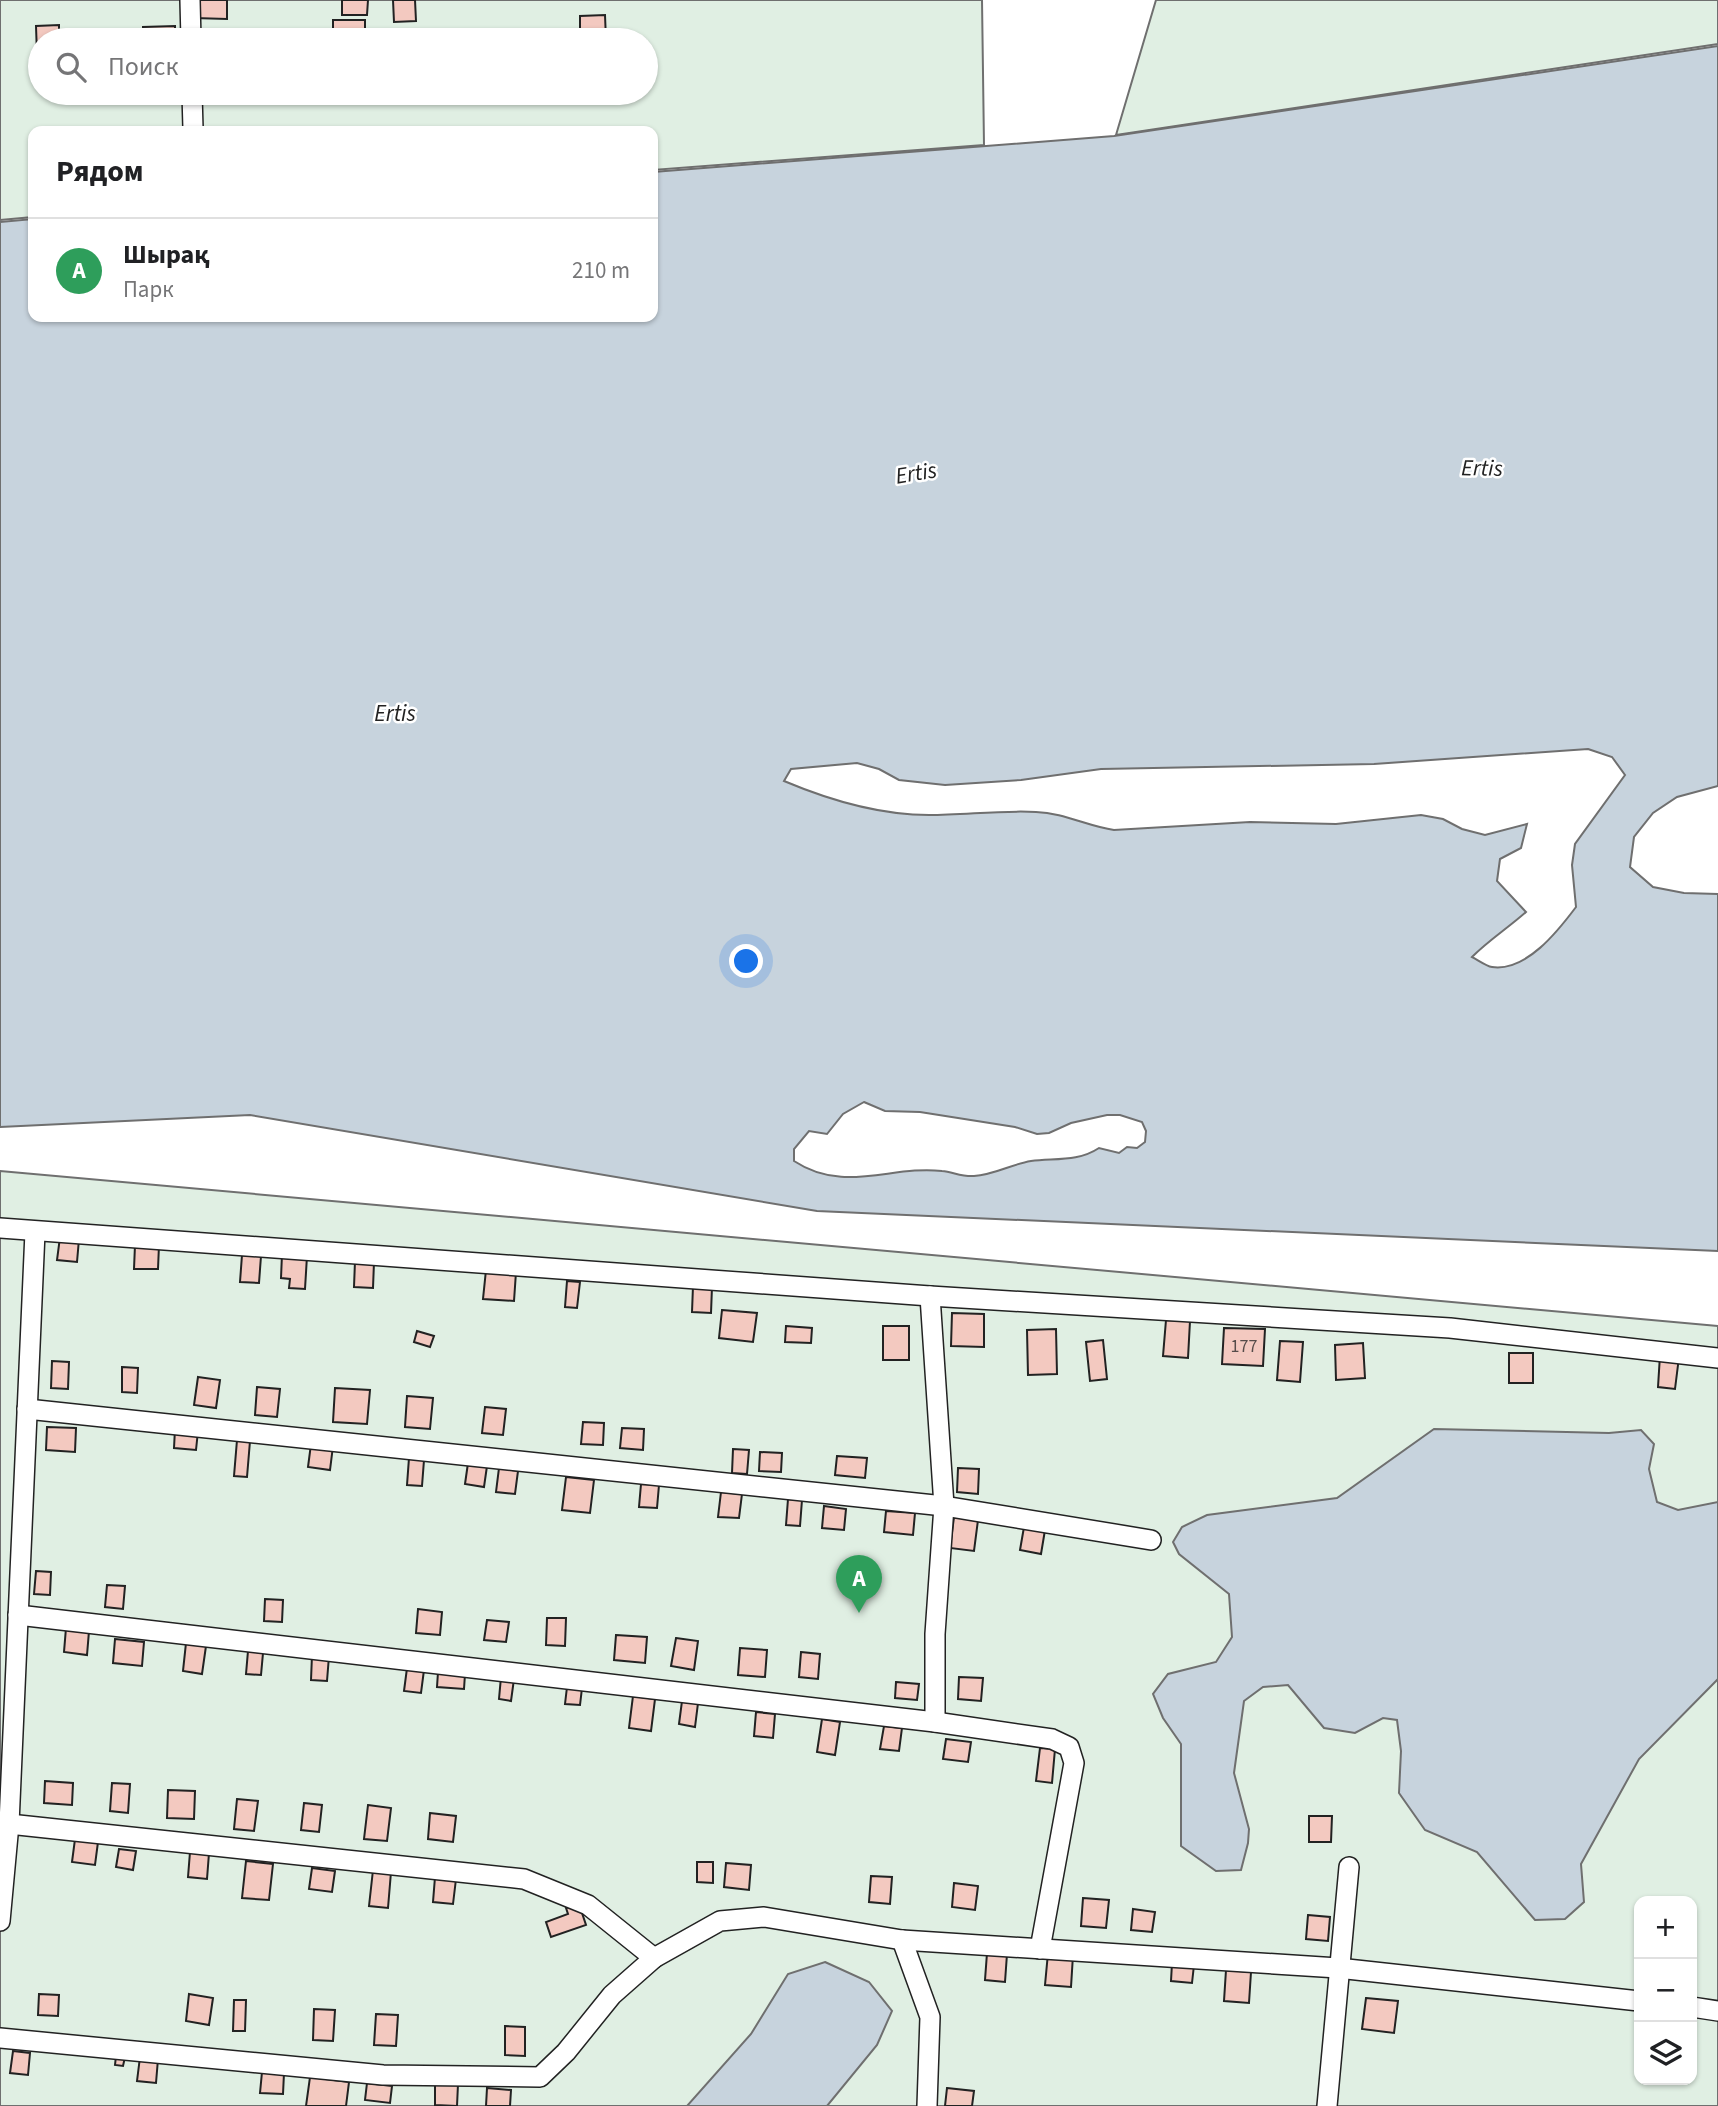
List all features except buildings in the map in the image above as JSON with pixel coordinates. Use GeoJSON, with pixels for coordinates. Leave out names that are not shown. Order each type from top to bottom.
{"type":"FeatureCollection","features":[{"type":"Feature","properties":{"kind":"street"},"geometry":{"type":"LineString","coordinates":[[190,0],[191,28]]}},
{"type":"Feature","properties":{"kind":"street"},"geometry":{"type":"LineString","coordinates":[[192,105],[193,126]]}},
{"type":"Feature","properties":{"kind":"street"},"geometry":{"type":"LineString","coordinates":[[0,1228],[930,1296],[1450,1328],[1718,1359]]}},
{"type":"Feature","properties":{"kind":"street"},"geometry":{"type":"LineString","coordinates":[[0,1921],[9,1824],[34,1232]]}},
{"type":"Feature","properties":{"kind":"street"},"geometry":{"type":"LineString","coordinates":[[930,1296],[944,1506],[935,1634],[935,1722]]}},
{"type":"Feature","properties":{"kind":"street"},"geometry":{"type":"LineString","coordinates":[[27,1409],[944,1506],[1151,1540]]}},
{"type":"Feature","properties":{"kind":"street"},"geometry":{"type":"LineString","coordinates":[[18,1615],[935,1722],[1052,1739],[1069,1747],[1074,1763],[1040,1949]]}},
{"type":"Feature","properties":{"kind":"street"},"geometry":{"type":"LineString","coordinates":[[9,1824],[523,1879],[588,1905],[654,1958]]}},
{"type":"Feature","properties":{"kind":"street"},"geometry":{"type":"LineString","coordinates":[[1327,2106],[1349,1867]]}},
{"type":"Feature","properties":{"kind":"street"},"geometry":{"type":"LineString","coordinates":[[0,2038],[383,2075],[540,2077],[566,2052],[612,1995],[654,1958],[720,1921],[764,1917],[902,1940],[1338,1968],[1634,2000]]}},
{"type":"Feature","properties":{"kind":"street"},"geometry":{"type":"LineString","coordinates":[[902,1940],[930,2017],[926,2106]]}},
{"type":"Feature","properties":{"kind":"street"},"geometry":{"type":"LineString","coordinates":[[1697,2008],[1718,2011]]}},
{"type":"Feature","properties":{"kind":"green space"},"geometry":{"type":"Polygon","coordinates":[[[0,0],[982,0],[984,145],[658,170],[658,126],[28,126],[28,217],[0,220],[0,0]]]}},
{"type":"Feature","properties":{"kind":"green space"},"geometry":{"type":"Polygon","coordinates":[[[1156,0],[1718,0],[1718,44],[1116,135],[1156,0]]]}},
{"type":"Feature","properties":{"kind":"green space"},"geometry":{"type":"Polygon","coordinates":[[[0,1171],[1718,1326],[1718,2106],[0,2106],[0,1171]]]}},
{"type":"Feature","properties":{"kind":"water","name":"Ertis"},"geometry":{"type":"Polygon","coordinates":[[[1718,46],[1718,786],[1677,797],[1653,813],[1634,837],[1630,867],[1653,887],[1684,893],[1718,894],[1718,1251],[817,1211],[250,1115],[0,1127],[0,222],[28,219],[28,322],[658,322],[658,172],[1114,136],[1718,46]],[[1588,749],[1374,764],[1101,769],[1021,780],[945,785],[899,780],[879,769],[857,763],[791,769],[784,781],[837,800],[892,812],[929,815],[1036,812],[1114,830],[1250,822],[1336,824],[1421,815],[1443,819],[1462,829],[1485,835],[1527,824],[1521,848],[1500,859],[1497,881],[1526,912],[1472,957],[1492,967],[1505,967],[1529,957],[1540,948],[1576,907],[1572,865],[1575,844],[1625,775],[1612,757],[1588,749]],[[864,1102],[843,1114],[827,1134],[809,1131],[794,1149],[794,1161],[813,1171],[831,1176],[868,1176],[923,1170],[974,1176],[1031,1161],[1083,1156],[1099,1148],[1119,1153],[1127,1147],[1137,1148],[1145,1142],[1146,1131],[1142,1122],[1120,1115],[1071,1123],[1049,1133],[1037,1134],[1015,1127],[920,1112],[885,1111],[864,1102]]]}},
{"type":"Feature","properties":{"kind":"water"},"geometry":{"type":"Polygon","coordinates":[[[1434,1429],[1609,1433],[1641,1430],[1654,1444],[1649,1469],[1657,1502],[1678,1510],[1718,1502],[1718,1679],[1639,1759],[1581,1864],[1584,1902],[1565,1919],[1535,1920],[1477,1852],[1425,1830],[1399,1793],[1401,1751],[1397,1720],[1383,1718],[1355,1733],[1324,1728],[1288,1685],[1263,1687],[1244,1701],[1234,1773],[1249,1829],[1241,1870],[1216,1871],[1181,1846],[1181,1744],[1163,1718],[1153,1694],[1168,1674],[1216,1662],[1232,1637],[1229,1594],[1179,1554],[1173,1542],[1182,1527],[1207,1515],[1337,1498],[1434,1429]]]}},
{"type":"Feature","properties":{"kind":"water"},"geometry":{"type":"Polygon","coordinates":[[[825,1962],[869,1982],[892,2011],[877,2045],[827,2106],[687,2106],[751,2034],[788,1974],[825,1962]]]}},
{"type":"Feature","properties":{"kind":"place","name":"Шырақ"},"geometry":{"type":"Point","coordinates":[859,1613]}}]}
